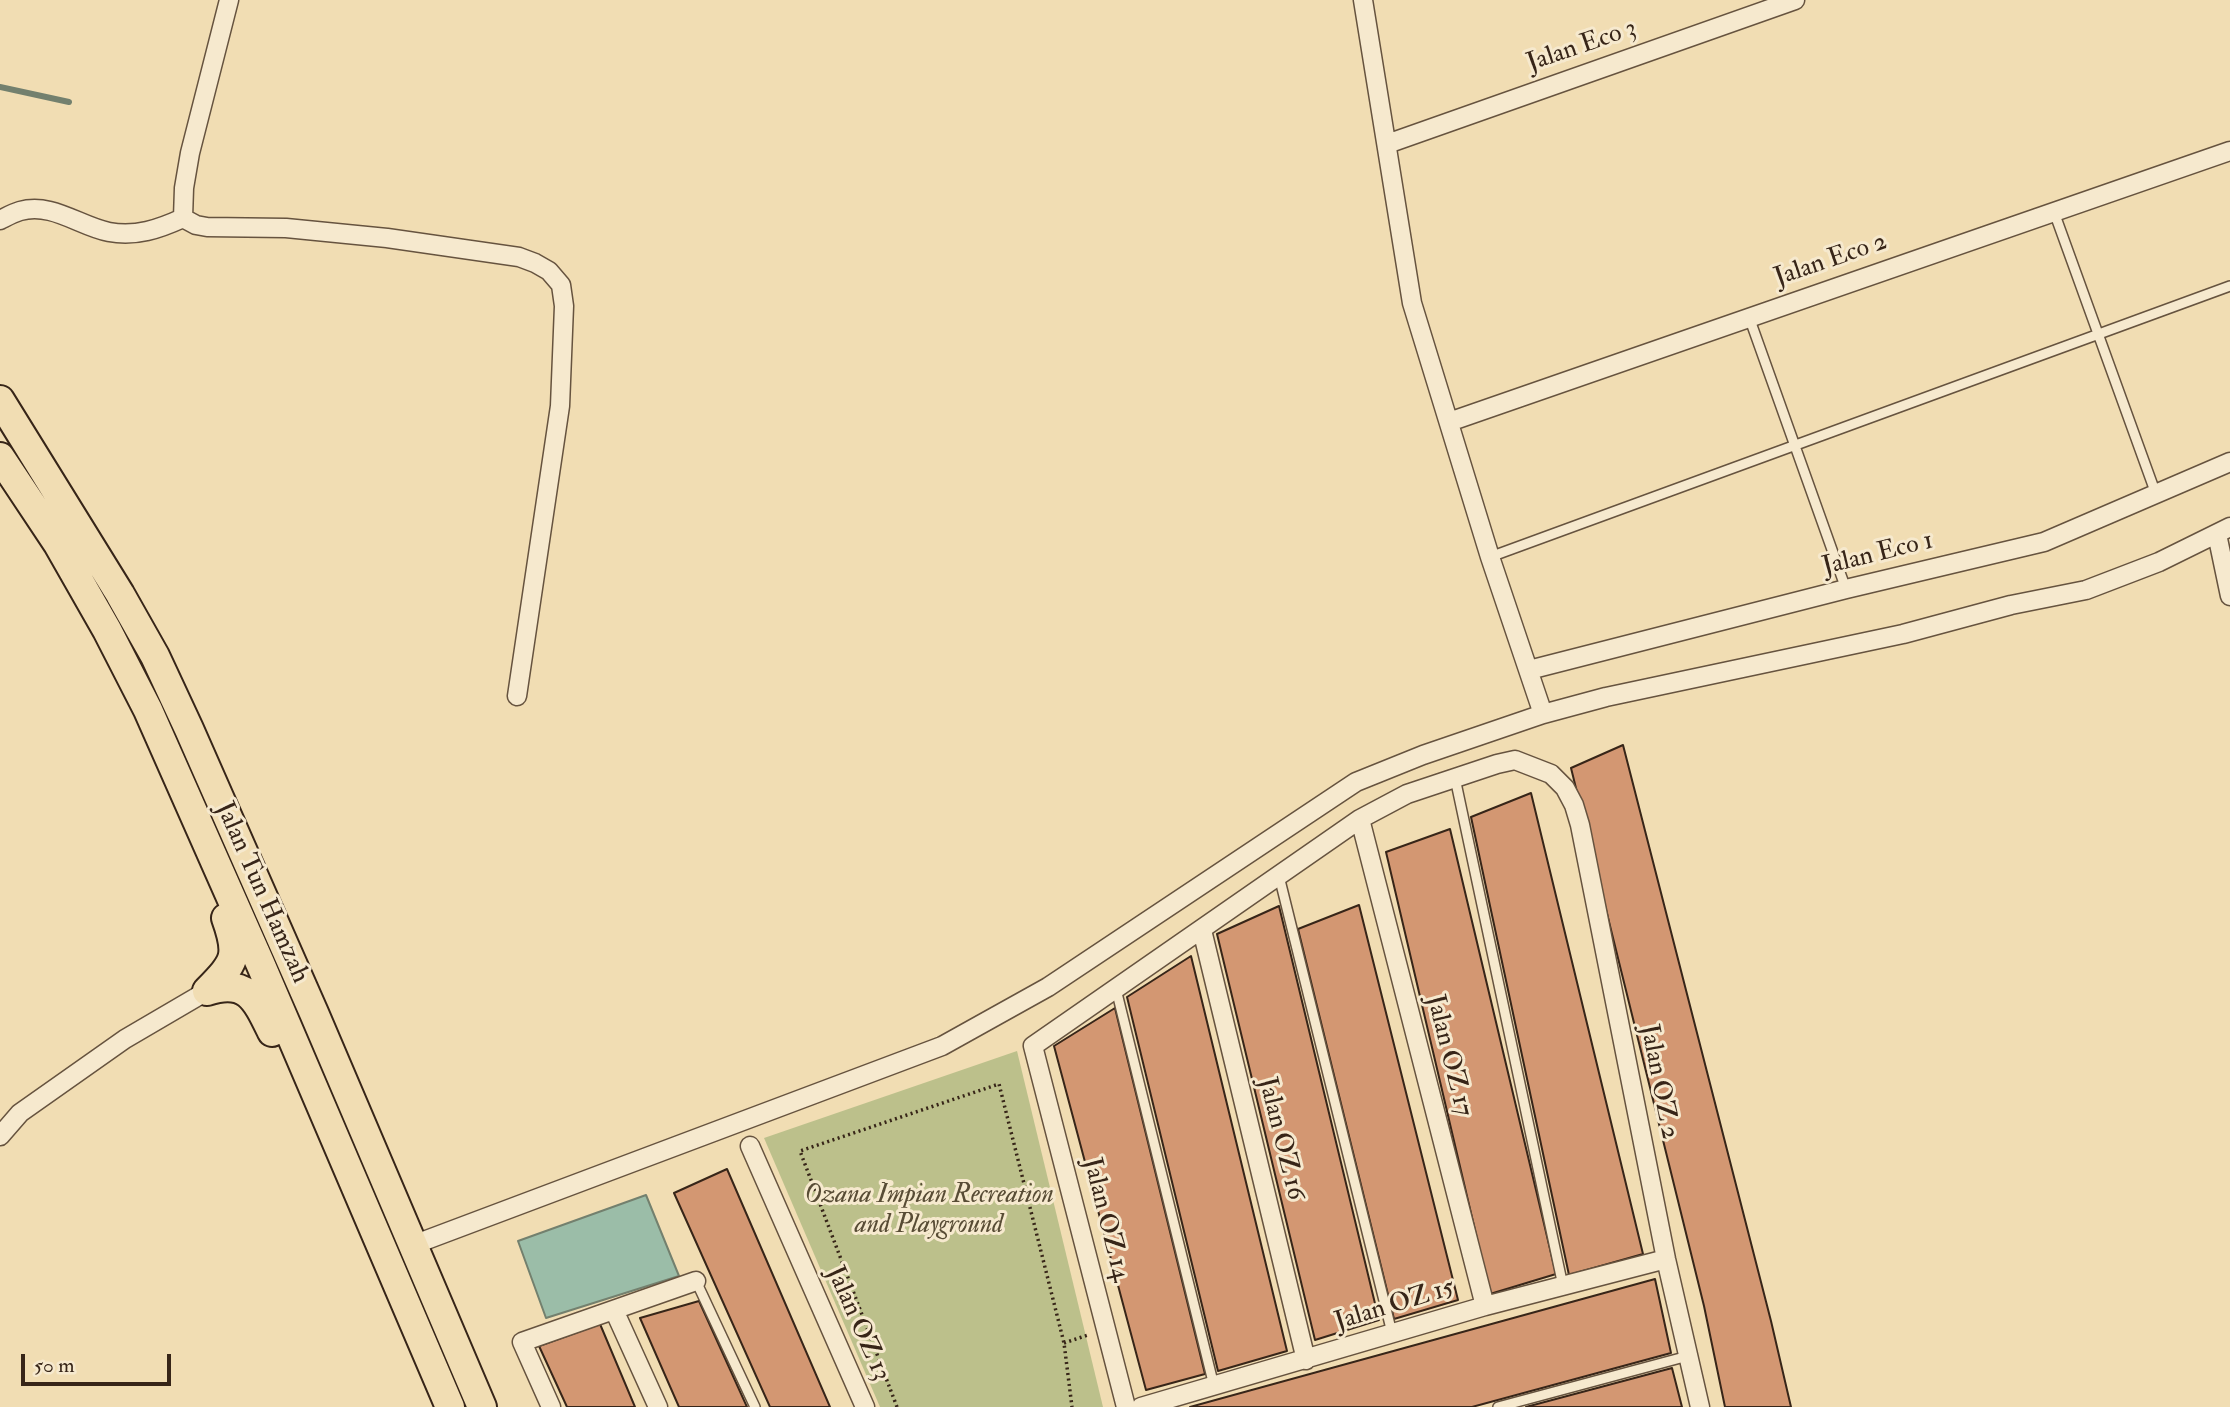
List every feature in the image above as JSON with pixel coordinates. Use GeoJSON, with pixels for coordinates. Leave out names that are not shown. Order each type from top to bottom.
{"type":"FeatureCollection","features":[{"type":"Feature","properties":{"kind":"main road"},"geometry":{"type":"LineString","coordinates":[[0,392],[25,439]]}},
{"type":"Feature","properties":{"kind":"main road","name":"Jalan Tun Hamzah"},"geometry":{"type":"LineString","coordinates":[[0,400],[120,594],[155,656],[211,779],[482,1407]]}},
{"type":"Feature","properties":{"kind":"main road","name":"Jalan Tun Hamzah"},"geometry":{"type":"LineString","coordinates":[[0,457],[58,544],[107,630],[169,758],[266,975],[450,1407]]}},
{"type":"Feature","properties":{"kind":"main road"},"geometry":{"type":"LineString","coordinates":[[0,483],[107,630]]}},
{"type":"Feature","properties":{"kind":"main road"},"geometry":{"type":"LineString","coordinates":[[169,758],[234,941],[235,955],[226,972],[207,991]]}},
{"type":"Feature","properties":{"kind":"main road"},"geometry":{"type":"LineString","coordinates":[[207,991],[222,986],[236,987],[256,1000],[314,1119],[373,1226]]}},
{"type":"Feature","properties":{"kind":"street"},"geometry":{"type":"LineString","coordinates":[[183,218],[184,188],[190,153],[229,0]]}},
{"type":"Feature","properties":{"kind":"street"},"geometry":{"type":"LineString","coordinates":[[1363,0],[1412,303],[1490,557],[1543,714]]}},
{"type":"Feature","properties":{"kind":"street","name":"Jalan Eco 3"},"geometry":{"type":"LineString","coordinates":[[1387,144],[1795,0]]}},
{"type":"Feature","properties":{"kind":"street","name":"Jalan Eco 2"},"geometry":{"type":"LineString","coordinates":[[1449,422],[2230,151]]}},
{"type":"Feature","properties":{"kind":"street"},"geometry":{"type":"LineString","coordinates":[[0,220],[20,211],[44,209],[108,232],[139,233],[160,229],[183,218]]}},
{"type":"Feature","properties":{"kind":"street"},"geometry":{"type":"LineString","coordinates":[[183,218],[207,227],[286,228],[387,238],[519,257],[549,271],[561,285],[564,306],[560,406],[517,696]]}},
{"type":"Feature","properties":{"kind":"street","name":"Jalan Eco 1"},"geometry":{"type":"LineString","coordinates":[[1529,670],[1846,589],[2044,542],[2230,462]]}},
{"type":"Feature","properties":{"kind":"street"},"geometry":{"type":"LineString","coordinates":[[413,1245],[942,1046],[1048,987],[1356,782],[1423,755],[1543,714],[1606,697],[1903,634],[2086,590],[2160,562],[2223,530],[2230,596]]}},
{"type":"Feature","properties":{"kind":"street","name":"Jalan OZ 2"},"geometry":{"type":"LineString","coordinates":[[1455,778],[1515,761],[1551,774],[1565,788],[1580,825],[1666,1259],[1700,1407]]}},
{"type":"Feature","properties":{"kind":"street"},"geometry":{"type":"LineString","coordinates":[[1116,989],[1360,819],[1407,794],[1455,778]]}},
{"type":"Feature","properties":{"kind":"street","name":"Jalan OZ 17"},"geometry":{"type":"LineString","coordinates":[[1360,819],[1485,1306]]}},
{"type":"Feature","properties":{"kind":"street","name":"Jalan OZ 16"},"geometry":{"type":"LineString","coordinates":[[1202,930],[1306,1360]]}},
{"type":"Feature","properties":{"kind":"street","name":"Jalan OZ 14"},"geometry":{"type":"LineString","coordinates":[[1116,989],[1033,1046],[1126,1407]]}},
{"type":"Feature","properties":{"kind":"street"},"geometry":{"type":"LineString","coordinates":[[0,1136],[20,1113],[114,1047],[207,991]]}},
{"type":"Feature","properties":{"kind":"street","name":"Jalan OZ 13"},"geometry":{"type":"LineString","coordinates":[[751,1146],[865,1407]]}},
{"type":"Feature","properties":{"kind":"street","name":"Jalan OZ 15"},"geometry":{"type":"LineString","coordinates":[[1141,1407],[1485,1306],[1666,1259]]}},
{"type":"Feature","properties":{"kind":"street"},"geometry":{"type":"LineString","coordinates":[[551,1407],[522,1342],[695,1281]]}},
{"type":"Feature","properties":{"kind":"street"},"geometry":{"type":"LineString","coordinates":[[614,1310],[658,1407]]}},
{"type":"Feature","properties":{"kind":"lane"},"geometry":{"type":"LineString","coordinates":[[2054,212],[2156,494]]}},
{"type":"Feature","properties":{"kind":"lane"},"geometry":{"type":"LineString","coordinates":[[1490,557],[2230,286]]}},
{"type":"Feature","properties":{"kind":"lane"},"geometry":{"type":"LineString","coordinates":[[1749,317],[1846,589]]}},
{"type":"Feature","properties":{"kind":"lane"},"geometry":{"type":"LineString","coordinates":[[1455,778],[1563,1286]]}},
{"type":"Feature","properties":{"kind":"lane"},"geometry":{"type":"LineString","coordinates":[[1279,876],[1393,1334]]}},
{"type":"Feature","properties":{"kind":"lane"},"geometry":{"type":"LineString","coordinates":[[1116,989],[1214,1386]]}},
{"type":"Feature","properties":{"kind":"lane"},"geometry":{"type":"LineString","coordinates":[[695,1281],[755,1407]]}},
{"type":"Feature","properties":{"kind":"lane"},"geometry":{"type":"LineString","coordinates":[[1498,1407],[1688,1356]]}},
{"type":"Feature","properties":{"kind":"path"},"geometry":{"type":"LineString","coordinates":[[897,1407],[800,1151],[999,1084],[1063,1342],[1072,1407]]}},
{"type":"Feature","properties":{"kind":"path"},"geometry":{"type":"LineString","coordinates":[[1063,1342],[1106,1331]]}},
{"type":"Feature","properties":{"kind":"green space","name":"Ozana Impian Recreation and Playground"},"geometry":{"type":"Polygon","coordinates":[[[1017,1051],[1103,1407],[880,1407],[764,1138],[1017,1051]]]}},
{"type":"Feature","properties":{"kind":"shaded area"},"geometry":{"type":"Polygon","coordinates":[[[646,1195],[679,1276],[546,1318],[518,1241],[646,1195]]]}},
{"type":"Feature","properties":{"kind":"building"},"geometry":{"type":"Polygon","coordinates":[[[1623,745],[1791,1407],[1725,1407],[1704,1306],[1571,768],[1623,745]]]}},
{"type":"Feature","properties":{"kind":"building"},"geometry":{"type":"Polygon","coordinates":[[[1531,793],[1643,1254],[1569,1275],[1471,817],[1531,793]]]}},
{"type":"Feature","properties":{"kind":"building"},"geometry":{"type":"Polygon","coordinates":[[[1450,829],[1556,1274],[1490,1294],[1386,852],[1450,829]]]}},
{"type":"Feature","properties":{"kind":"building"},"geometry":{"type":"Polygon","coordinates":[[[1359,905],[1458,1300],[1394,1319],[1298,929],[1359,905]]]}},
{"type":"Feature","properties":{"kind":"building"},"geometry":{"type":"Polygon","coordinates":[[[1279,906],[1379,1320],[1315,1340],[1217,934],[1279,906]]]}},
{"type":"Feature","properties":{"kind":"building"},"geometry":{"type":"Polygon","coordinates":[[[1191,956],[1287,1351],[1218,1371],[1127,997],[1191,956]]]}},
{"type":"Feature","properties":{"kind":"building"},"geometry":{"type":"Polygon","coordinates":[[[1115,1008],[1205,1374],[1146,1390],[1054,1046],[1115,1008]]]}},
{"type":"Feature","properties":{"kind":"building"},"geometry":{"type":"Polygon","coordinates":[[[727,1169],[830,1407],[770,1407],[674,1193],[727,1169]]]}},
{"type":"Feature","properties":{"kind":"building"},"geometry":{"type":"Polygon","coordinates":[[[1655,1279],[1671,1353],[1472,1407],[1190,1407],[1655,1279]]]}},
{"type":"Feature","properties":{"kind":"building"},"geometry":{"type":"Polygon","coordinates":[[[699,1301],[747,1407],[679,1407],[640,1318],[699,1301]]]}},
{"type":"Feature","properties":{"kind":"building"},"geometry":{"type":"Polygon","coordinates":[[[600,1324],[635,1407],[567,1407],[539,1346],[600,1324]]]}},
{"type":"Feature","properties":{"kind":"building"},"geometry":{"type":"Polygon","coordinates":[[[1672,1368],[1682,1407],[1526,1407],[1672,1368]]]}},
{"type":"Feature","properties":{"kind":"waterway"},"geometry":{"type":"LineString","coordinates":[[0,87],[69,102]]}}]}
